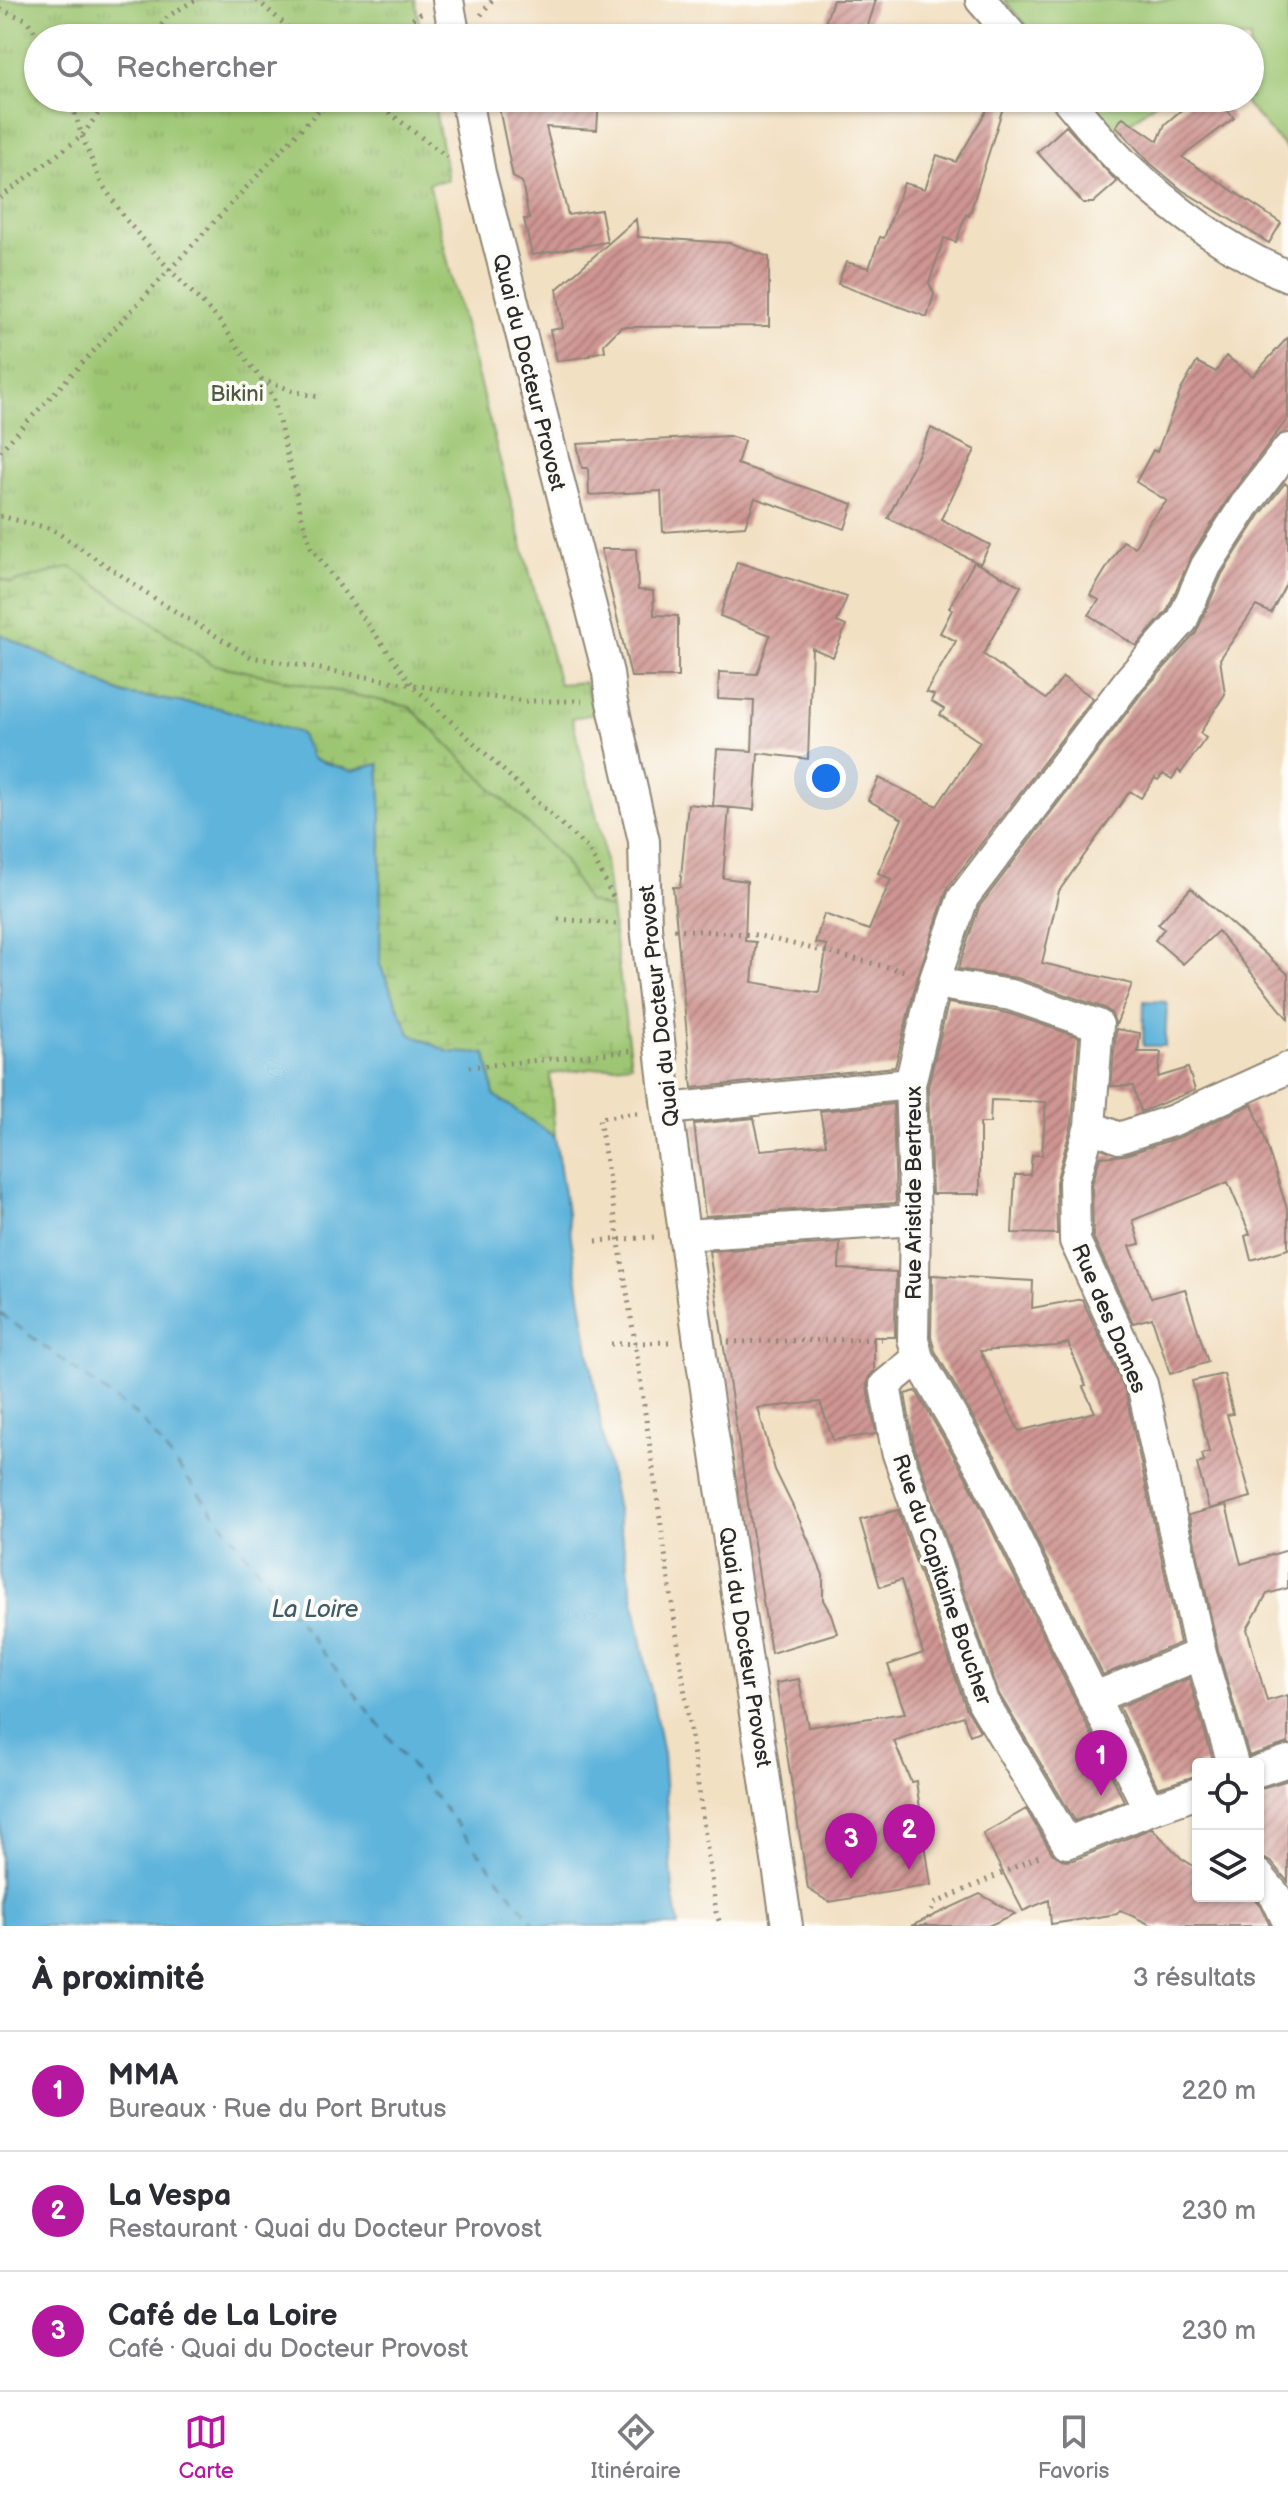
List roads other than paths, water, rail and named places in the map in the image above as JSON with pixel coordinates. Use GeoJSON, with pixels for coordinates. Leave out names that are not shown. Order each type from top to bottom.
{"type":"FeatureCollection","features":[{"type":"Feature","properties":{"kind":"street"},"geometry":{"type":"LineString","coordinates":[[981,0],[1002,24]]}},
{"type":"Feature","properties":{"kind":"street"},"geometry":{"type":"LineString","coordinates":[[448,1],[452,24]]}},
{"type":"Feature","properties":{"kind":"street","name":"Quai du Docteur Provost"},"geometry":{"type":"LineString","coordinates":[[469,112],[480,173],[608,673],[644,841],[637,926],[657,1110],[684,1235],[787,1926]]}},
{"type":"Feature","properties":{"kind":"street"},"geometry":{"type":"LineString","coordinates":[[1078,112],[1122,163],[1195,223],[1262,265],[1288,276]]}},
{"type":"Feature","properties":{"kind":"street","name":"Rue Aristide Bertreux"},"geometry":{"type":"LineString","coordinates":[[915,1348],[915,1220],[910,1084],[935,979],[963,898],[1130,679],[1182,621],[1206,566],[1245,505],[1288,449]]}},
{"type":"Feature","properties":{"kind":"street","name":"Rue des Dames"},"geometry":{"type":"LineString","coordinates":[[935,979],[952,986],[1011,995],[1098,1025],[1090,1126],[1074,1182],[1075,1241],[1142,1384],[1201,1654],[1231,1758]]}},
{"type":"Feature","properties":{"kind":"street"},"geometry":{"type":"LineString","coordinates":[[1090,1126],[1119,1138],[1174,1120],[1288,1068]]}},
{"type":"Feature","properties":{"kind":"street"},"geometry":{"type":"LineString","coordinates":[[657,1110],[910,1084]]}},
{"type":"Feature","properties":{"kind":"street"},"geometry":{"type":"LineString","coordinates":[[684,1235],[915,1220]]}},
{"type":"Feature","properties":{"kind":"street"},"geometry":{"type":"LineString","coordinates":[[915,1348],[982,1469],[1149,1810],[1192,1801]]}},
{"type":"Feature","properties":{"kind":"street","name":"Rue du Capitaine Boucher"},"geometry":{"type":"LineString","coordinates":[[915,1348],[885,1385],[897,1451],[983,1702],[1067,1843],[1149,1810]]}},
{"type":"Feature","properties":{"kind":"street"},"geometry":{"type":"LineString","coordinates":[[1093,1698],[1201,1654]]}},
{"type":"Feature","properties":{"kind":"street"},"geometry":{"type":"LineString","coordinates":[[1264,1769],[1288,1761]]}},
{"type":"Feature","properties":{"kind":"street"},"geometry":{"type":"LineString","coordinates":[[1264,1882],[1275,1895],[1288,1922]]}},
{"type":"Feature","properties":{"kind":"water","name":"La Loire"},"geometry":{"type":"Polygon","coordinates":[[[0,634],[124,694],[219,708],[300,733],[312,759],[352,771],[379,764],[380,965],[410,1034],[449,1052],[486,1054],[494,1095],[555,1137],[601,1426],[663,1754],[673,1892],[679,1926],[0,1926],[0,634]]]}},
{"type":"Feature","properties":{"kind":"water"},"geometry":{"type":"Polygon","coordinates":[[[1144,1001],[1167,1002],[1165,1046],[1143,1046],[1144,1001]]]}},
{"type":"Feature","properties":{"kind":"place","name":"MMA"},"geometry":{"type":"Point","coordinates":[1101,1796]}},
{"type":"Feature","properties":{"kind":"place","name":"La Vespa"},"geometry":{"type":"Point","coordinates":[909,1870]}},
{"type":"Feature","properties":{"kind":"place","name":"Café de La Loire"},"geometry":{"type":"Point","coordinates":[851,1879]}},
{"type":"Feature","properties":{"kind":"park label","name":"Bikini"},"geometry":{"type":"Point","coordinates":[237,393]}}]}
